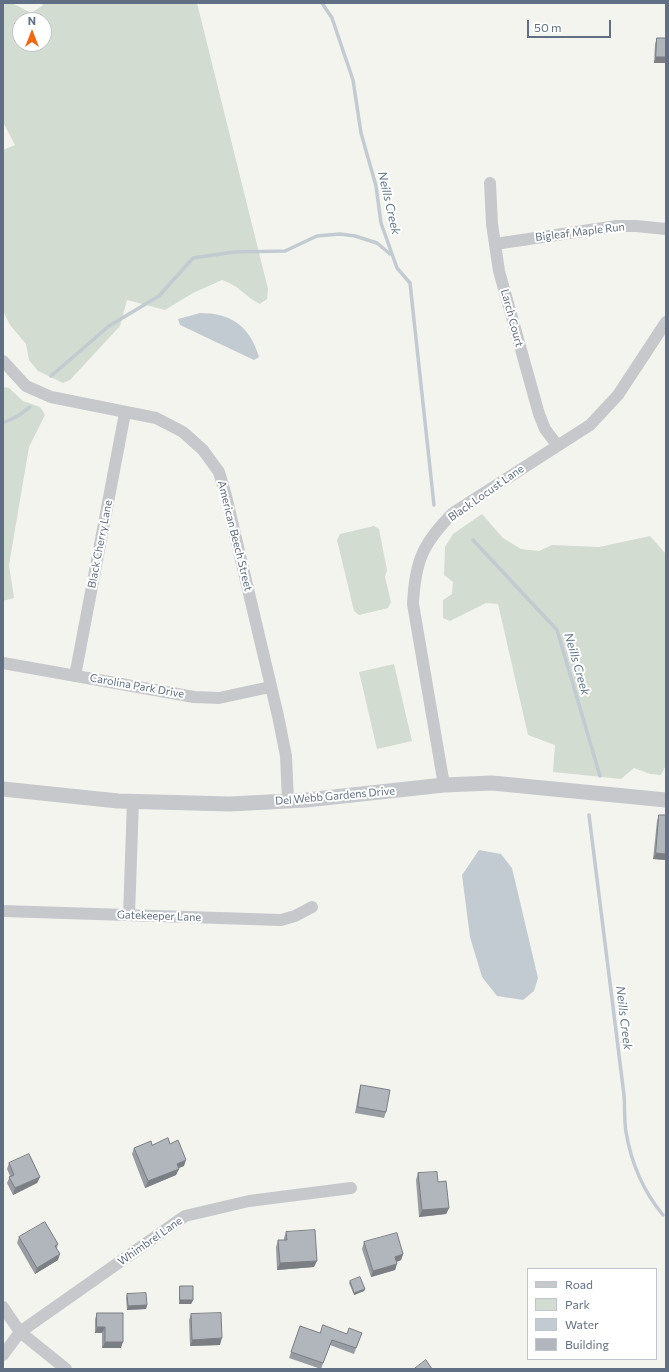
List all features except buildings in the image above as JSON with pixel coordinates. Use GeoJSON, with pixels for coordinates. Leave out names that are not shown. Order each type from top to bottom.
{"type":"FeatureCollection","features":[{"type":"Feature","properties":{"kind":"street","name":"Larch Court"},"geometry":{"type":"LineString","coordinates":[[490,183],[495,244],[499,271],[539,414],[545,429],[557,445]]}},
{"type":"Feature","properties":{"kind":"street","name":"Bigleaf Maple Run"},"geometry":{"type":"LineString","coordinates":[[495,244],[617,226],[666,229]]}},
{"type":"Feature","properties":{"kind":"street","name":"Black Locust Lane"},"geometry":{"type":"LineString","coordinates":[[444,785],[413,604],[414,583],[425,547],[435,532],[453,513],[590,425],[605,411],[618,395],[666,322]]}},
{"type":"Feature","properties":{"kind":"street","name":"American Beech Street"},"geometry":{"type":"LineString","coordinates":[[3,360],[26,386],[51,397],[156,418],[183,432],[203,450],[219,472],[226,496],[286,756],[288,801]]}},
{"type":"Feature","properties":{"kind":"street","name":"Black Cherry Lane"},"geometry":{"type":"LineString","coordinates":[[75,676],[125,413]]}},
{"type":"Feature","properties":{"kind":"street","name":"Carolina Park Drive"},"geometry":{"type":"LineString","coordinates":[[3,663],[194,697],[219,698],[270,687]]}},
{"type":"Feature","properties":{"kind":"street","name":"Del Webb Gardens Drive"},"geometry":{"type":"LineString","coordinates":[[3,788],[133,801],[208,804],[288,801],[444,785],[498,783],[666,800]]}},
{"type":"Feature","properties":{"kind":"street"},"geometry":{"type":"LineString","coordinates":[[129,915],[133,801]]}},
{"type":"Feature","properties":{"kind":"street","name":"Gatekeeper Lane"},"geometry":{"type":"LineString","coordinates":[[3,911],[281,920],[295,916],[312,907]]}},
{"type":"Feature","properties":{"kind":"street","name":"Whimbrel Lane"},"geometry":{"type":"LineString","coordinates":[[3,1355],[20,1332],[185,1216],[249,1201],[351,1188]]}},
{"type":"Feature","properties":{"kind":"street"},"geometry":{"type":"LineString","coordinates":[[3,1307],[20,1332],[66,1369]]}},
{"type":"Feature","properties":{"kind":"green space"},"geometry":{"type":"Polygon","coordinates":[[[3,3],[12,3],[29,12],[12,12],[12,52],[52,52],[52,12],[33,12],[42,6],[43,3],[197,3],[268,289],[267,299],[260,304],[238,288],[222,280],[193,293],[165,310],[127,300],[120,326],[70,380],[63,383],[38,371],[29,360],[26,344],[10,325],[3,311],[3,150],[15,145],[3,122],[3,3]]]}},
{"type":"Feature","properties":{"kind":"green space"},"geometry":{"type":"Polygon","coordinates":[[[5,387],[9,388],[23,401],[40,407],[45,415],[29,447],[9,565],[14,598],[3,601],[3,389],[5,387]]]}},
{"type":"Feature","properties":{"kind":"green space"},"geometry":{"type":"Polygon","coordinates":[[[482,514],[503,538],[521,549],[539,551],[552,545],[599,547],[650,536],[666,554],[666,765],[661,775],[650,774],[634,768],[621,779],[553,772],[555,745],[528,735],[498,604],[486,603],[450,621],[443,618],[443,600],[452,594],[453,582],[444,575],[445,547],[453,534],[482,514]]]}},
{"type":"Feature","properties":{"kind":"green space"},"geometry":{"type":"Polygon","coordinates":[[[374,526],[379,529],[387,570],[385,577],[391,602],[388,608],[359,615],[354,611],[337,540],[340,534],[374,526]]]}},
{"type":"Feature","properties":{"kind":"green space"},"geometry":{"type":"Polygon","coordinates":[[[394,664],[412,741],[377,749],[359,672],[394,664]]]}},
{"type":"Feature","properties":{"kind":"water"},"geometry":{"type":"Polygon","coordinates":[[[200,313],[221,316],[238,323],[245,329],[250,337],[259,357],[254,360],[180,325],[178,319],[200,313]]]}},
{"type":"Feature","properties":{"kind":"water"},"geometry":{"type":"Polygon","coordinates":[[[479,850],[501,854],[512,868],[538,978],[534,991],[523,1000],[497,996],[482,977],[470,937],[462,875],[479,850]]]}},
{"type":"Feature","properties":{"kind":"waterway","name":"Neills Creek"},"geometry":{"type":"LineString","coordinates":[[322,3],[332,18],[353,80],[361,133],[376,186],[381,223],[397,268],[410,283],[434,505]]}},
{"type":"Feature","properties":{"kind":"waterway"},"geometry":{"type":"LineString","coordinates":[[51,376],[109,326],[159,296],[193,258],[234,252],[285,251],[317,236],[340,234],[355,236],[377,243],[390,254]]}},
{"type":"Feature","properties":{"kind":"waterway"},"geometry":{"type":"LineString","coordinates":[[3,423],[18,416],[30,407]]}},
{"type":"Feature","properties":{"kind":"waterway","name":"Neills Creek"},"geometry":{"type":"LineString","coordinates":[[473,540],[557,630],[600,776]]}},
{"type":"Feature","properties":{"kind":"waterway","name":"Neills Creek"},"geometry":{"type":"LineString","coordinates":[[589,815],[624,1095],[625,1123],[628,1143],[644,1187],[663,1215]]}}]}
